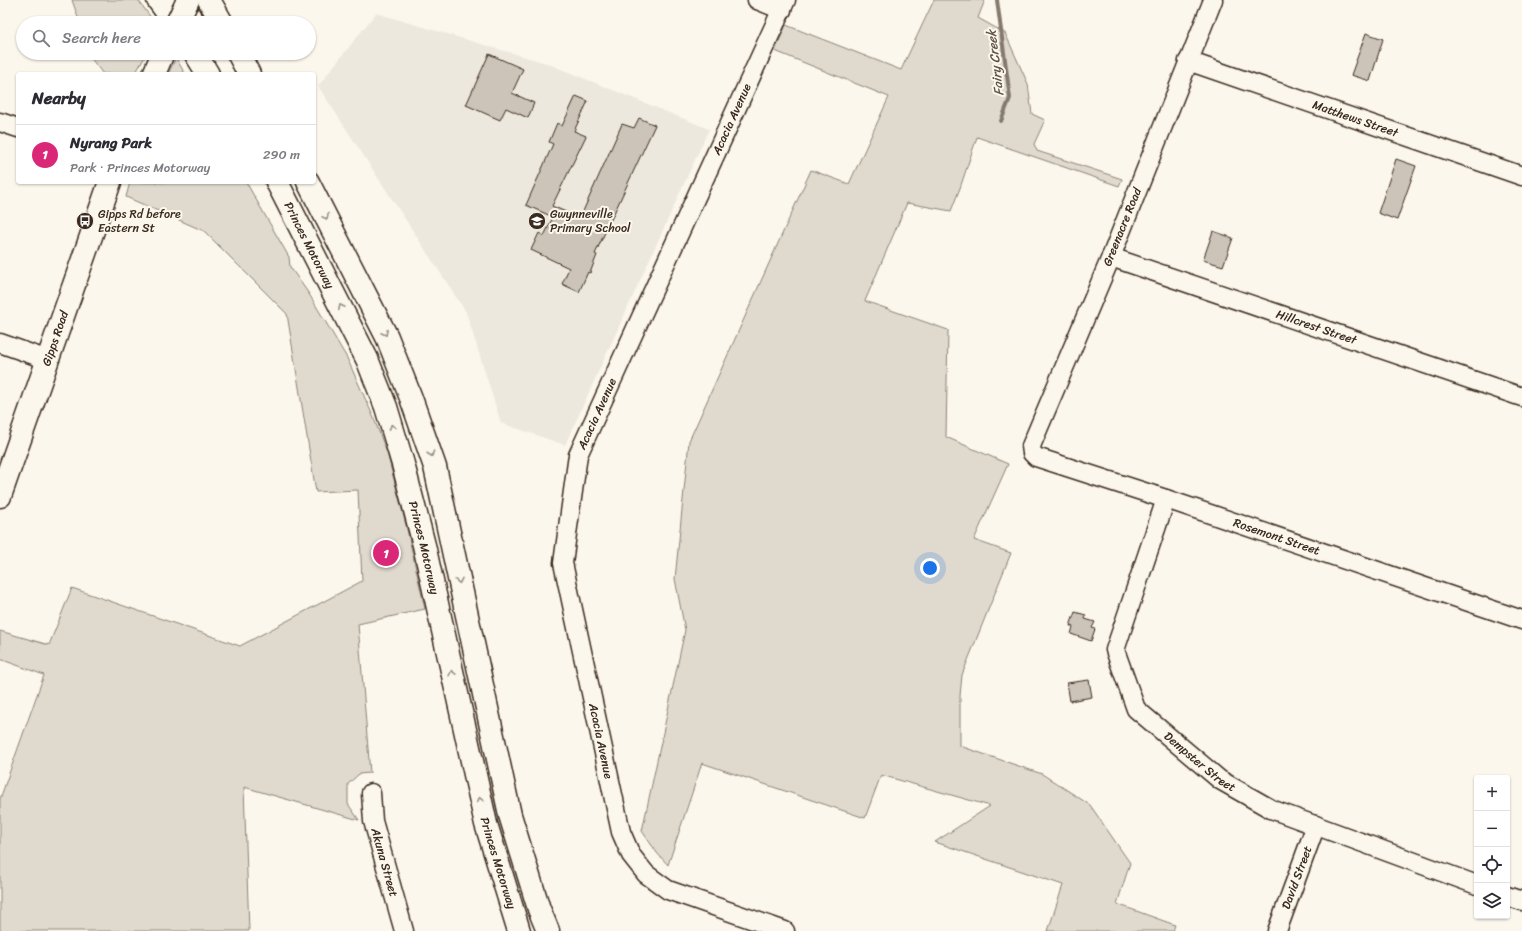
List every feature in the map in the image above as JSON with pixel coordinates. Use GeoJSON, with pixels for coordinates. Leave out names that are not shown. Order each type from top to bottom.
{"type":"FeatureCollection","features":[{"type":"Feature","properties":{"kind":"main road"},"geometry":{"type":"LineString","coordinates":[[158,0],[171,16]]}},
{"type":"Feature","properties":{"kind":"main road"},"geometry":{"type":"LineString","coordinates":[[181,0],[189,16]]}},
{"type":"Feature","properties":{"kind":"main road"},"geometry":{"type":"LineString","coordinates":[[180,16],[188,0]]}},
{"type":"Feature","properties":{"kind":"main road"},"geometry":{"type":"LineString","coordinates":[[209,0],[218,16]]}},
{"type":"Feature","properties":{"kind":"main road"},"geometry":{"type":"LineString","coordinates":[[199,60],[207,72]]}},
{"type":"Feature","properties":{"kind":"main road"},"geometry":{"type":"LineString","coordinates":[[213,60],[219,72]]}},
{"type":"Feature","properties":{"kind":"main road"},"geometry":{"type":"LineString","coordinates":[[242,60],[248,72]]}},
{"type":"Feature","properties":{"kind":"main road","name":"Gipps Road"},"geometry":{"type":"LineString","coordinates":[[0,496],[109,184]]}},
{"type":"Feature","properties":{"kind":"main road","name":"Princes Motorway"},"geometry":{"type":"LineString","coordinates":[[309,184],[387,337],[411,398],[435,467],[510,815],[539,909],[548,931]]}},
{"type":"Feature","properties":{"kind":"main road","name":"Princes Motorway"},"geometry":{"type":"LineString","coordinates":[[278,186],[367,359],[386,407],[403,464],[424,545],[486,824],[519,931]]}},
{"type":"Feature","properties":{"kind":"street"},"geometry":{"type":"LineString","coordinates":[[757,0],[784,5]]}},
{"type":"Feature","properties":{"kind":"street","name":"Greenacre Road"},"geometry":{"type":"LineString","coordinates":[[1032,452],[1031,446],[1111,257],[1213,0]]}},
{"type":"Feature","properties":{"kind":"street","name":"Acacia Avenue"},"geometry":{"type":"LineString","coordinates":[[784,5],[578,455],[563,563],[621,832],[631,855],[646,874],[668,890],[785,931]]}},
{"type":"Feature","properties":{"kind":"street","name":"Matthews Street"},"geometry":{"type":"LineString","coordinates":[[1188,61],[1522,176]]}},
{"type":"Feature","properties":{"kind":"street"},"geometry":{"type":"LineString","coordinates":[[0,122],[16,127]]}},
{"type":"Feature","properties":{"kind":"street","name":"Hillcrest Street"},"geometry":{"type":"LineString","coordinates":[[1111,257],[1522,397]]}},
{"type":"Feature","properties":{"kind":"street"},"geometry":{"type":"LineString","coordinates":[[0,343],[48,360]]}},
{"type":"Feature","properties":{"kind":"street","name":"Rosemont Street"},"geometry":{"type":"LineString","coordinates":[[1032,452],[1036,457],[1166,499],[1522,620]]}},
{"type":"Feature","properties":{"kind":"street","name":"Dempster Street"},"geometry":{"type":"LineString","coordinates":[[1166,499],[1115,650],[1136,709],[1220,780],[1271,809],[1474,884]]}},
{"type":"Feature","properties":{"kind":"street","name":"Akuna Street"},"geometry":{"type":"LineString","coordinates":[[371,793],[373,821],[404,931]]}},
{"type":"Feature","properties":{"kind":"street","name":"David Street"},"geometry":{"type":"LineString","coordinates":[[1277,931],[1316,825]]}},
{"type":"Feature","properties":{"kind":"street"},"geometry":{"type":"LineString","coordinates":[[1510,897],[1522,902]]}},
{"type":"Feature","properties":{"kind":"shaded area"},"geometry":{"type":"Polygon","coordinates":[[[72,0],[138,0],[150,16],[78,16],[72,0]]]}},
{"type":"Feature","properties":{"kind":"shaded area"},"geometry":{"type":"Polygon","coordinates":[[[934,0],[985,0],[978,18],[1005,33],[1028,84],[1032,114],[1045,120],[1034,144],[1037,151],[1122,179],[1119,186],[977,137],[951,211],[907,203],[865,301],[948,330],[946,437],[1008,464],[974,540],[1011,553],[962,675],[960,696],[960,746],[1042,774],[1090,805],[1130,863],[1117,904],[1175,925],[1173,931],[1048,931],[1063,885],[935,842],[990,806],[881,775],[865,818],[702,763],[668,865],[657,853],[642,831],[685,630],[675,579],[689,441],[811,170],[849,184],[889,97],[775,51],[786,25],[901,70],[934,0]]]}},
{"type":"Feature","properties":{"kind":"shaded area","name":"Gwynneville Primary School"},"geometry":{"type":"Polygon","coordinates":[[[376,13],[546,63],[709,129],[565,445],[501,423],[466,312],[318,86],[376,13]]]}},
{"type":"Feature","properties":{"kind":"shaded area"},"geometry":{"type":"Polygon","coordinates":[[[92,60],[143,60],[136,72],[101,72],[92,60]]]}},
{"type":"Feature","properties":{"kind":"shaded area"},"geometry":{"type":"Polygon","coordinates":[[[175,60],[177,60],[184,72],[169,72],[175,60]]]}},
{"type":"Feature","properties":{"kind":"shaded area"},"geometry":{"type":"Polygon","coordinates":[[[129,184],[247,184],[289,257],[290,267],[309,294],[347,358],[373,416],[387,453],[406,525],[425,609],[358,624],[370,773],[359,774],[348,784],[348,804],[359,820],[244,787],[249,931],[0,931],[0,799],[44,675],[0,659],[0,631],[49,645],[72,588],[240,646],[362,581],[358,490],[316,492],[287,314],[204,231],[126,197],[129,184]]]}},
{"type":"Feature","properties":{"kind":"building"},"geometry":{"type":"Polygon","coordinates":[[[1366,33],[1383,39],[1370,81],[1351,75],[1366,33]]]}},
{"type":"Feature","properties":{"kind":"building"},"geometry":{"type":"Polygon","coordinates":[[[489,54],[523,69],[512,93],[534,103],[528,118],[506,108],[500,120],[466,105],[489,54]]]}},
{"type":"Feature","properties":{"kind":"building"},"geometry":{"type":"Polygon","coordinates":[[[576,96],[588,101],[574,131],[586,136],[552,206],[580,218],[622,124],[634,128],[639,118],[655,125],[595,254],[597,255],[590,273],[588,272],[579,292],[562,284],[569,268],[531,250],[539,233],[544,236],[553,217],[526,205],[553,144],[549,142],[557,123],[562,126],[576,96]]]}},
{"type":"Feature","properties":{"kind":"building"},"geometry":{"type":"Polygon","coordinates":[[[1396,159],[1416,166],[1397,220],[1378,213],[1396,159]]]}},
{"type":"Feature","properties":{"kind":"building"},"geometry":{"type":"Polygon","coordinates":[[[1213,231],[1233,238],[1223,266],[1203,260],[1213,231]]]}},
{"type":"Feature","properties":{"kind":"building"},"geometry":{"type":"Polygon","coordinates":[[[1075,612],[1086,615],[1085,619],[1095,622],[1092,628],[1095,629],[1091,641],[1071,634],[1073,627],[1070,626],[1075,612]]]}},
{"type":"Feature","properties":{"kind":"building"},"geometry":{"type":"Polygon","coordinates":[[[1089,680],[1092,697],[1070,701],[1067,683],[1089,680]]]}},
{"type":"Feature","properties":{"kind":"waterway","name":"Fairy Creek"},"geometry":{"type":"LineString","coordinates":[[997,0],[1010,98],[1001,121]]}},
{"type":"Feature","properties":{"kind":"place","name":"Gipps Rd before Eastern St"},"geometry":{"type":"Point","coordinates":[85,221]}},
{"type":"Feature","properties":{"kind":"place","name":"Gwynneville Primary School"},"geometry":{"type":"Point","coordinates":[537,221]}},
{"type":"Feature","properties":{"kind":"place","name":"Nyrang Park"},"geometry":{"type":"Point","coordinates":[386,553]}}]}
